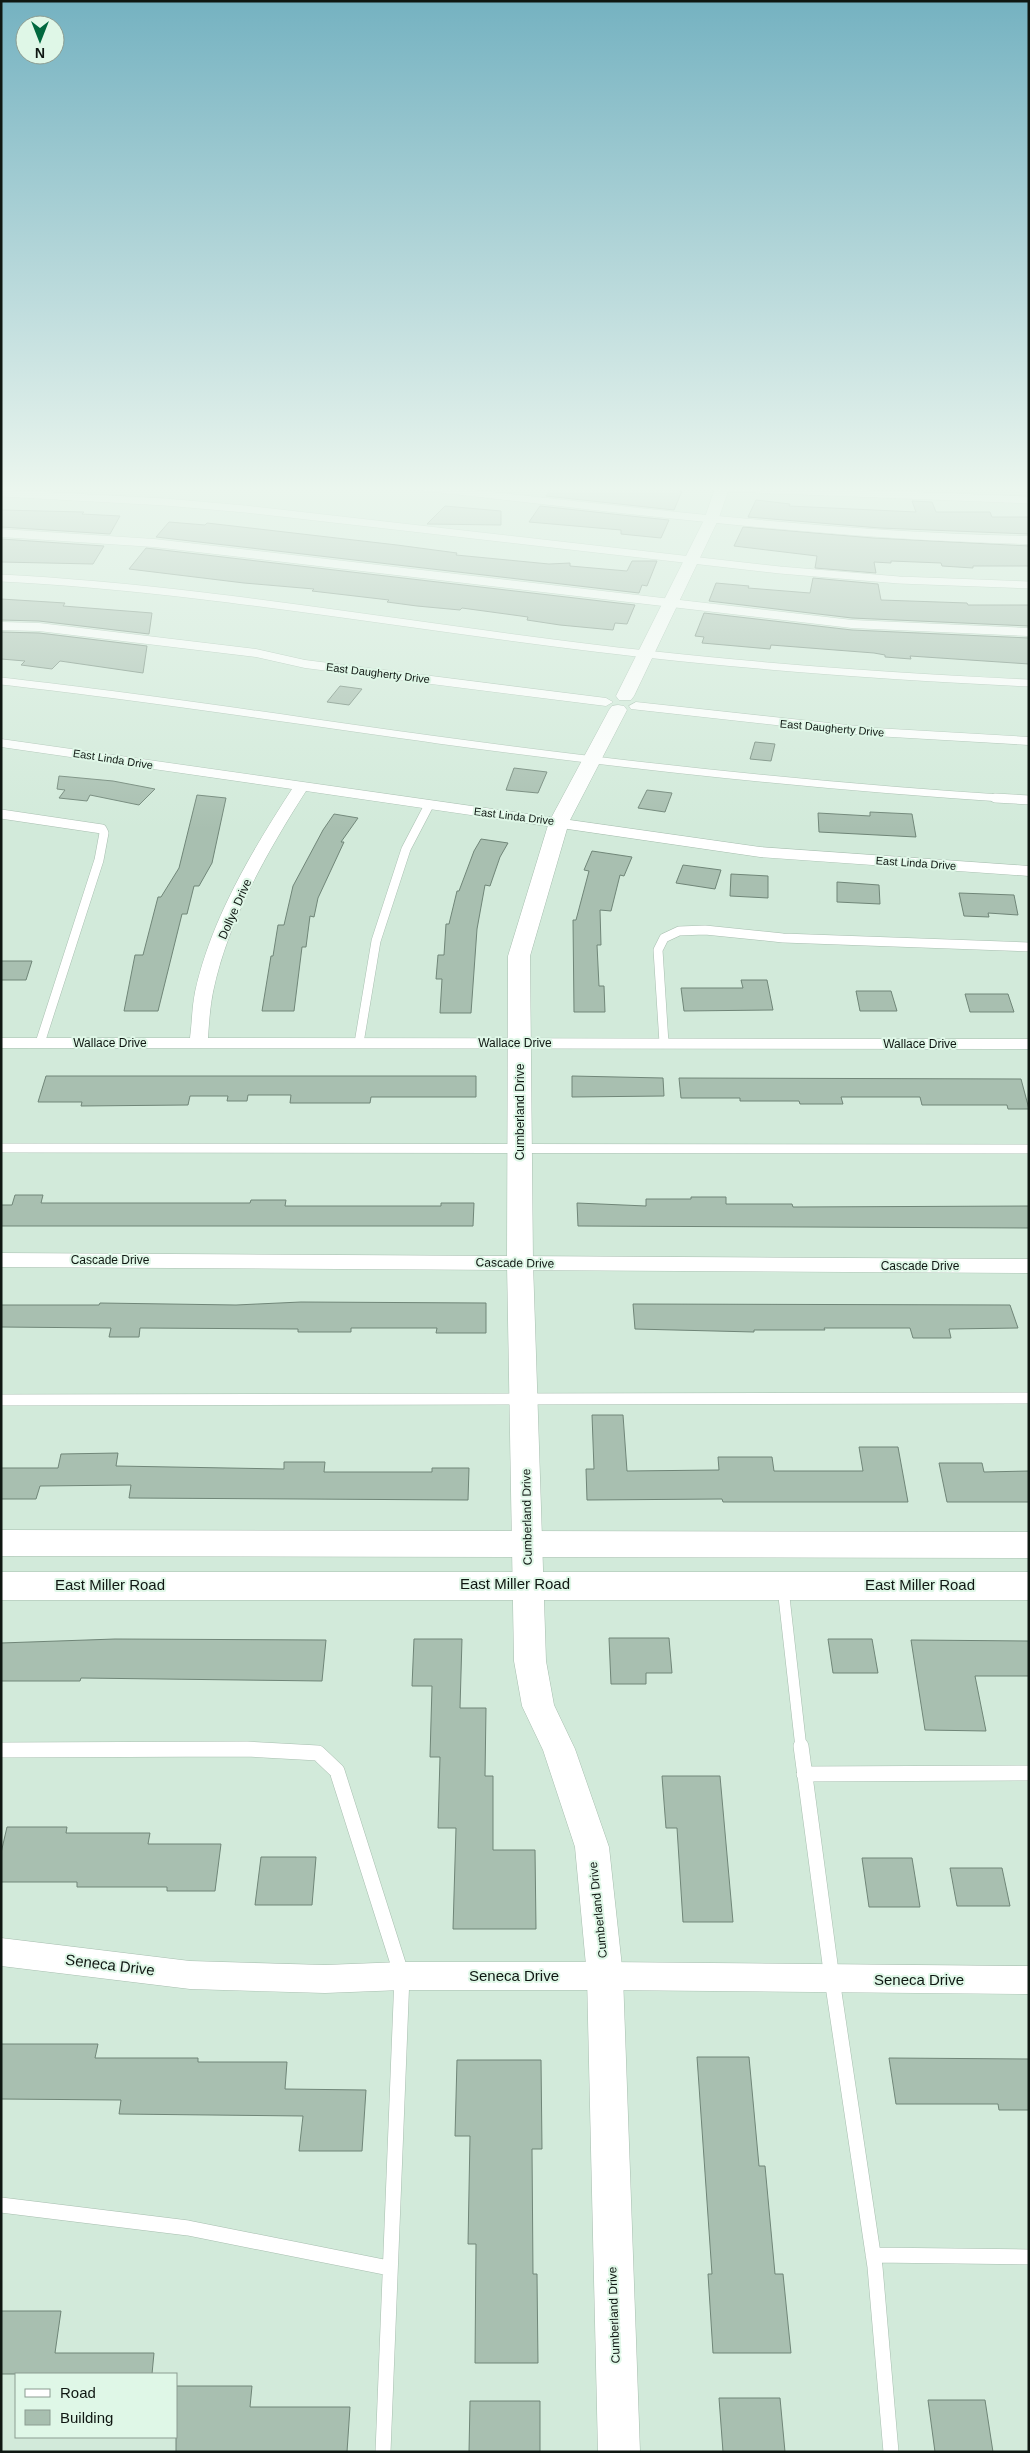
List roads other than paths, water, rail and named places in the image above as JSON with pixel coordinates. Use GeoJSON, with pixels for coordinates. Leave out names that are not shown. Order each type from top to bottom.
{"type":"FeatureCollection","features":[{"type":"Feature","properties":{"kind":"main road"},"geometry":{"type":"LineString","coordinates":[[1,1543],[1029,1545]]}},
{"type":"Feature","properties":{"kind":"main road","name":"East Miller Road"},"geometry":{"type":"LineString","coordinates":[[1,1586],[528,1584],[1029,1586]]}},
{"type":"Feature","properties":{"kind":"street"},"geometry":{"type":"LineString","coordinates":[[638,600],[852,624],[1029,632]]}},
{"type":"Feature","properties":{"kind":"street","name":"Cumberland Drive"},"geometry":{"type":"LineString","coordinates":[[619,2452],[605,1976],[592,1847],[558,1749],[538,1706],[530,1661],[520,1263],[519,956],[559,822],[621,704],[670,600]]}},
{"type":"Feature","properties":{"kind":"street","name":"East Daugherty Drive"},"geometry":{"type":"LineString","coordinates":[[1,626],[39,627],[246,652],[305,664],[732,718],[875,732],[1029,741]]}},
{"type":"Feature","properties":{"kind":"street","name":"East Linda Drive"},"geometry":{"type":"LineString","coordinates":[[1,743],[760,852],[1029,871]]}},
{"type":"Feature","properties":{"kind":"street","name":"Dollye Drive"},"geometry":{"type":"LineString","coordinates":[[198,1043],[204,992],[224,929],[266,841],[302,786]]}},
{"type":"Feature","properties":{"kind":"street","name":"Wallace Drive"},"geometry":{"type":"LineString","coordinates":[[1,1043],[1029,1044]]}},
{"type":"Feature","properties":{"kind":"street","name":"Cascade Drive"},"geometry":{"type":"LineString","coordinates":[[1,1260],[1029,1266]]}},
{"type":"Feature","properties":{"kind":"street","name":"Seneca Drive"},"geometry":{"type":"LineString","coordinates":[[1,1952],[190,1975],[325,1979],[402,1976],[605,1976],[1029,1980]]}},
{"type":"Feature","properties":{"kind":"lane"},"geometry":{"type":"LineString","coordinates":[[228,600],[645,654],[871,675],[1029,683]]}},
{"type":"Feature","properties":{"kind":"lane"},"geometry":{"type":"LineString","coordinates":[[1,681],[93,691],[592,760],[792,784],[1029,800]]}},
{"type":"Feature","properties":{"kind":"lane"},"geometry":{"type":"LineString","coordinates":[[359,1043],[376,941],[406,849],[429,805]]}},
{"type":"Feature","properties":{"kind":"lane"},"geometry":{"type":"LineString","coordinates":[[1,814],[87,825],[102,829],[104,833],[99,860],[40,1043]]}},
{"type":"Feature","properties":{"kind":"lane"},"geometry":{"type":"LineString","coordinates":[[664,1043],[658,950],[664,938],[678,931],[705,930],[783,938],[1029,947]]}},
{"type":"Feature","properties":{"kind":"lane"},"geometry":{"type":"LineString","coordinates":[[1,1148],[1029,1149]]}},
{"type":"Feature","properties":{"kind":"lane"},"geometry":{"type":"LineString","coordinates":[[1,1400],[1029,1398]]}},
{"type":"Feature","properties":{"kind":"lane"},"geometry":{"type":"LineString","coordinates":[[783,1585],[804,1774],[873,2255],[892,2452]]}},
{"type":"Feature","properties":{"kind":"lane"},"geometry":{"type":"LineString","coordinates":[[1,1750],[247,1749],[318,1752],[337,1771],[402,1976],[383,2452]]}},
{"type":"Feature","properties":{"kind":"lane"},"geometry":{"type":"LineString","coordinates":[[804,1774],[1029,1773]]}},
{"type":"Feature","properties":{"kind":"lane"},"geometry":{"type":"LineString","coordinates":[[1,2205],[188,2228],[389,2268]]}},
{"type":"Feature","properties":{"kind":"lane"},"geometry":{"type":"LineString","coordinates":[[873,2255],[1029,2256]]}}]}
